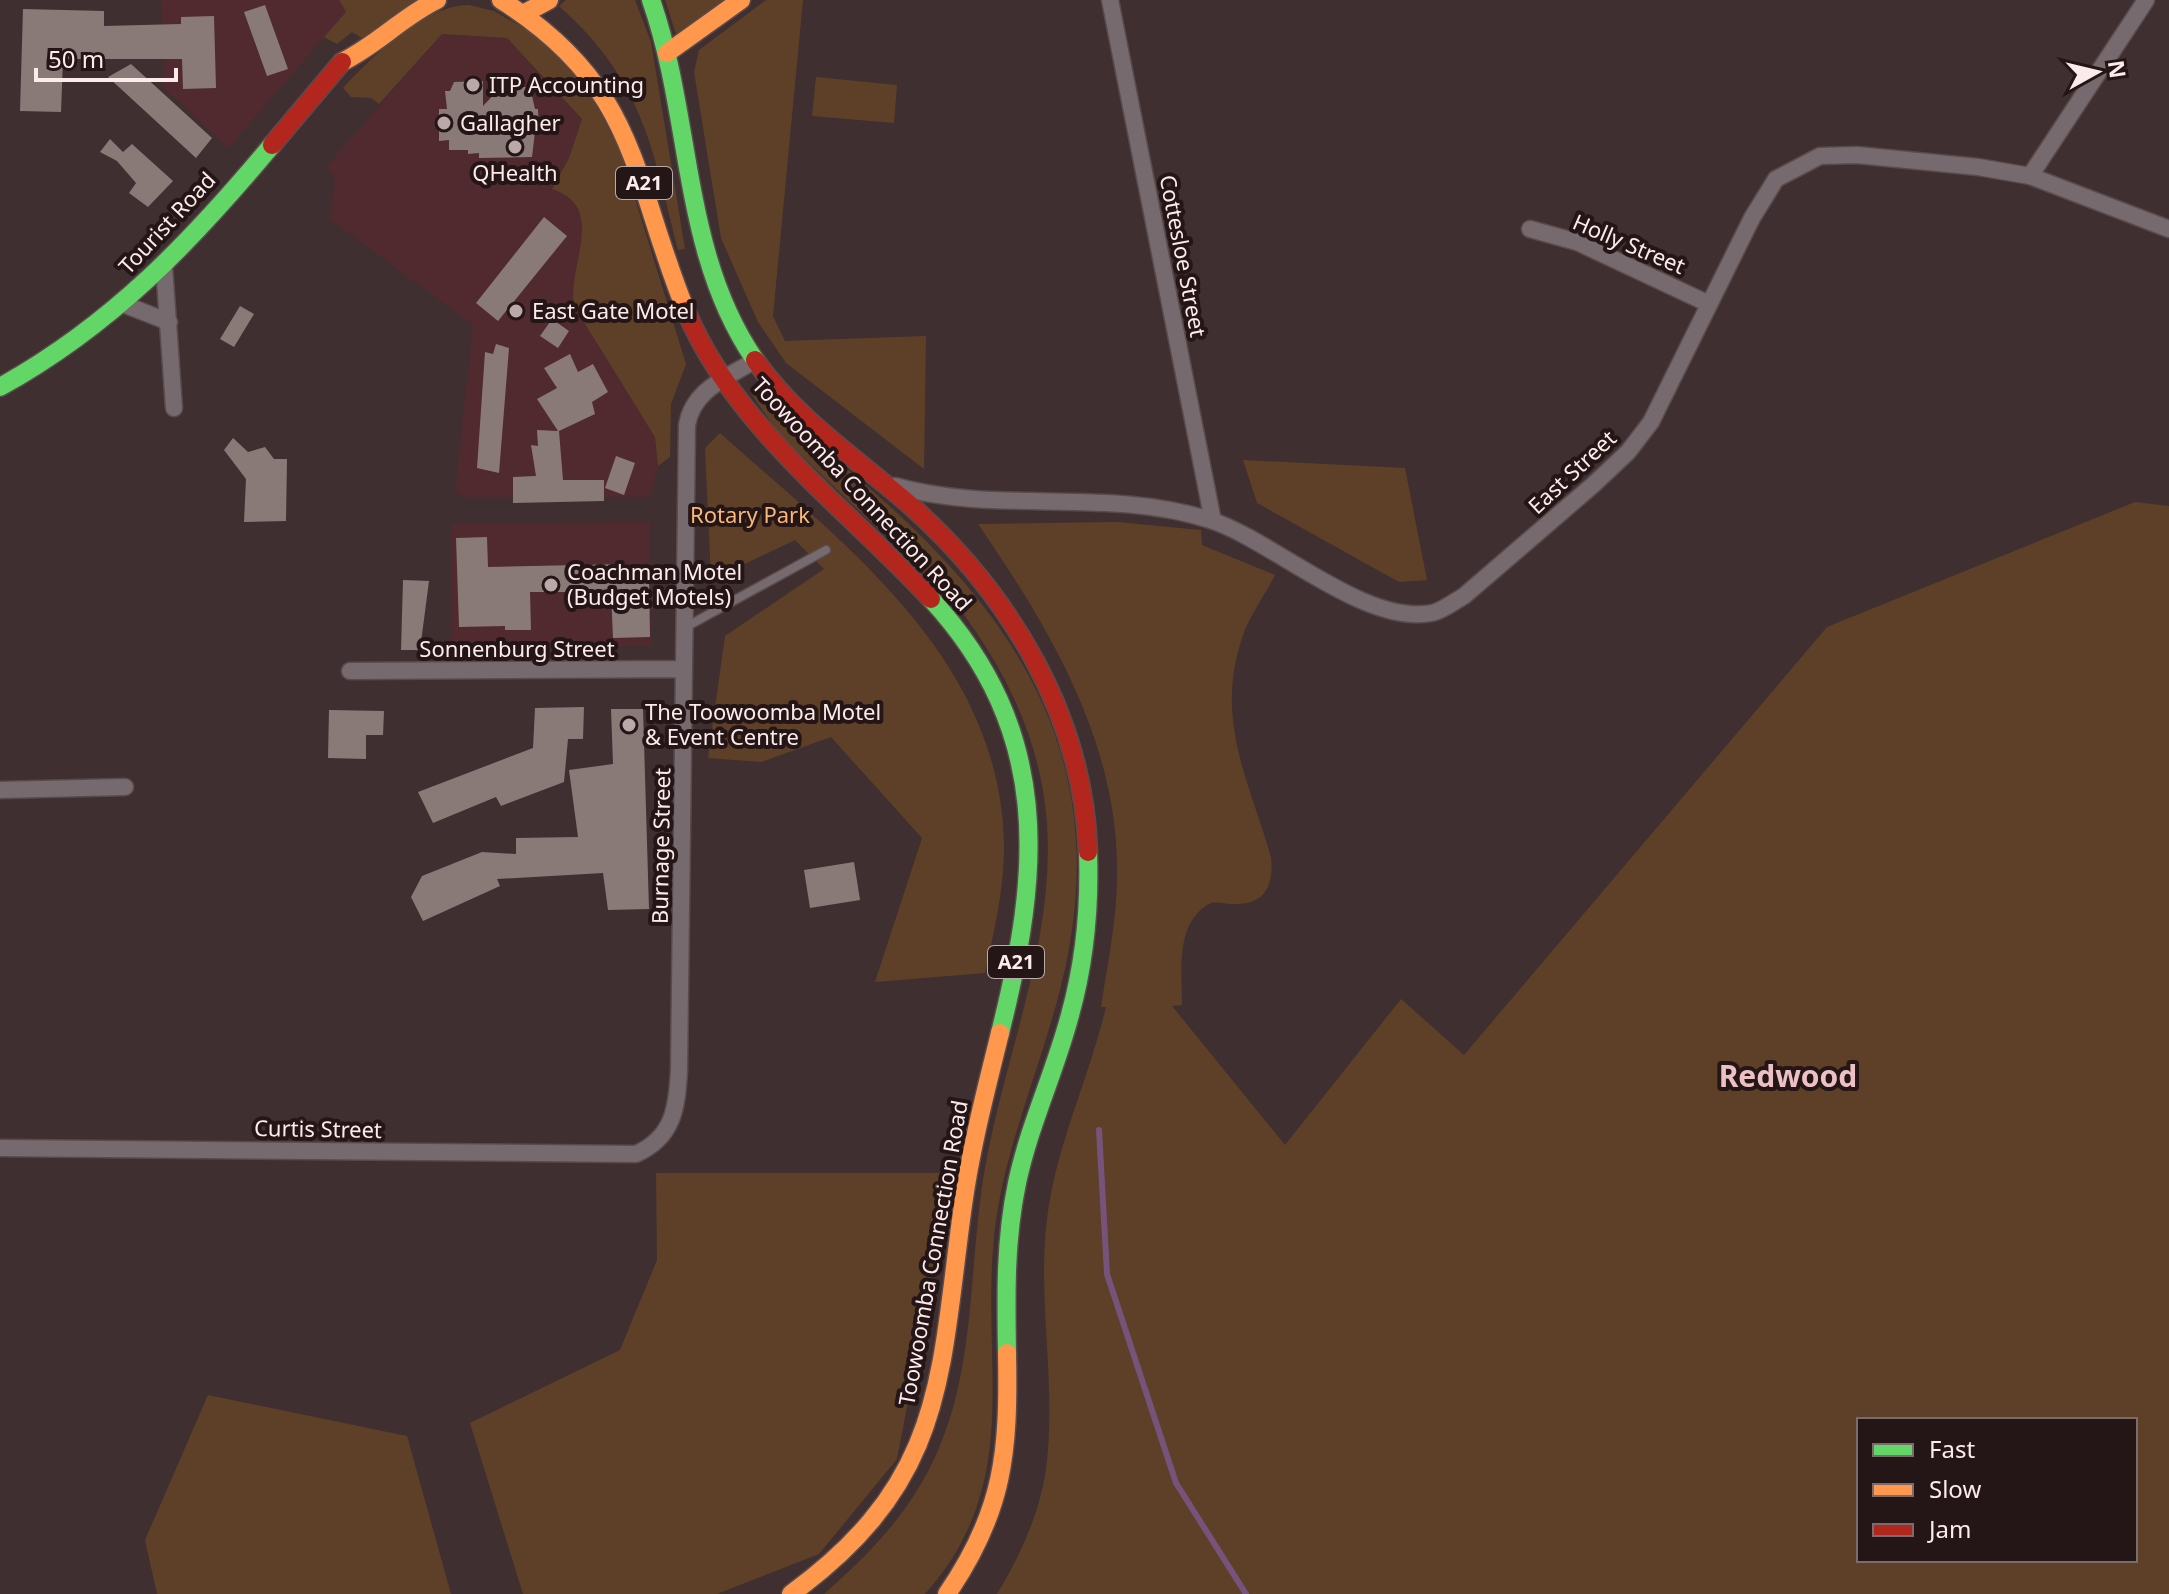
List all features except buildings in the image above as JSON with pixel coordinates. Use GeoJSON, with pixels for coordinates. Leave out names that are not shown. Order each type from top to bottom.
{"type":"FeatureCollection","features":[{"type":"Feature","properties":{"kind":"main road","name":"Tourist Road"},"geometry":{"type":"LineString","coordinates":[[0,387],[76,339],[123,304],[164,266],[342,62],[373,47],[409,14],[437,0]]}},
{"type":"Feature","properties":{"kind":"main road","name":"Toowoomba Connection Road"},"geometry":{"type":"LineString","coordinates":[[501,0],[559,38],[592,74],[615,110],[639,166],[682,301],[724,379],[792,460],[931,596],[969,645],[1002,705],[1023,768],[1032,836],[1023,931],[971,1154],[946,1345],[933,1407],[911,1461],[881,1510],[838,1557],[791,1594]]}},
{"type":"Feature","properties":{"kind":"main road","name":"Toowoomba Connection Road"},"geometry":{"type":"LineString","coordinates":[[651,0],[667,53],[695,227],[720,299],[754,361],[808,421],[938,530],[994,593],[1036,658],[1072,744],[1089,830],[1091,890],[1085,956],[1069,1018],[1027,1150],[1009,1228],[1009,1422],[1002,1482],[984,1537],[947,1594]]}},
{"type":"Feature","properties":{"kind":"main road"},"geometry":{"type":"LineString","coordinates":[[667,53],[741,0]]}},
{"type":"Feature","properties":{"kind":"main road"},"geometry":{"type":"LineString","coordinates":[[525,13],[545,1],[562,18]]}},
{"type":"Feature","properties":{"kind":"main road"},"geometry":{"type":"LineString","coordinates":[[639,166],[643,137],[640,126]]}},
{"type":"Feature","properties":{"kind":"street","name":"Cottesloe Street"},"geometry":{"type":"LineString","coordinates":[[1110,0],[1213,521]]}},
{"type":"Feature","properties":{"kind":"street"},"geometry":{"type":"LineString","coordinates":[[2030,176],[2146,0]]}},
{"type":"Feature","properties":{"kind":"street","name":"East Street"},"geometry":{"type":"LineString","coordinates":[[882,483],[975,502],[1130,504],[1168,508],[1213,521],[1388,611],[1432,613],[1464,596],[1628,452],[1651,422],[1709,304],[1776,179],[1820,156],[1872,156],[2030,176],[2169,229]]}},
{"type":"Feature","properties":{"kind":"street","name":"Holly Street"},"geometry":{"type":"LineString","coordinates":[[1530,229],[1577,242],[1709,304]]}},
{"type":"Feature","properties":{"kind":"street"},"geometry":{"type":"LineString","coordinates":[[164,266],[174,408]]}},
{"type":"Feature","properties":{"kind":"street"},"geometry":{"type":"LineString","coordinates":[[123,304],[169,322]]}},
{"type":"Feature","properties":{"kind":"street","name":"Burnage Street"},"geometry":{"type":"LineString","coordinates":[[636,1154],[662,1138],[672,1123],[677,1103],[687,425],[693,404],[724,379],[754,361]]}},
{"type":"Feature","properties":{"kind":"street","name":"Sonnenburg Street"},"geometry":{"type":"LineString","coordinates":[[350,671],[684,669]]}},
{"type":"Feature","properties":{"kind":"street"},"geometry":{"type":"LineString","coordinates":[[0,790],[125,787]]}},
{"type":"Feature","properties":{"kind":"street","name":"Curtis Street"},"geometry":{"type":"LineString","coordinates":[[0,1148],[636,1154]]}},
{"type":"Feature","properties":{"kind":"lane"},"geometry":{"type":"LineString","coordinates":[[683,628],[826,550]]}},
{"type":"Feature","properties":{"kind":"shaded area"},"geometry":{"type":"Polygon","coordinates":[[[161,0],[339,0],[346,12],[228,148],[164,88],[161,0]]]}},
{"type":"Feature","properties":{"kind":"shaded area","name":"East Gate Motel"},"geometry":{"type":"Polygon","coordinates":[[[442,34],[507,38],[582,120],[569,158],[552,188],[573,200],[584,223],[574,306],[655,437],[658,466],[650,497],[466,498],[455,492],[473,325],[330,219],[335,177],[326,167],[442,34]]]}},
{"type":"Feature","properties":{"kind":"shaded area","name":"Coachman Motel (Budget Motels)"},"geometry":{"type":"Polygon","coordinates":[[[650,522],[651,646],[452,647],[451,524],[650,522]]]}},
{"type":"Feature","properties":{"kind":"green space"},"geometry":{"type":"Polygon","coordinates":[[[339,0],[416,0],[362,38],[352,32],[337,44],[324,37],[346,12],[339,0]]]}},
{"type":"Feature","properties":{"kind":"green space"},"geometry":{"type":"Polygon","coordinates":[[[566,0],[635,0],[651,42],[685,249],[678,250],[651,147],[627,89],[587,34],[559,6],[566,0]]]}},
{"type":"Feature","properties":{"kind":"green space"},"geometry":{"type":"Polygon","coordinates":[[[665,0],[729,0],[676,34],[665,0]]]}},
{"type":"Feature","properties":{"kind":"green space"},"geometry":{"type":"Polygon","coordinates":[[[766,0],[803,0],[773,316],[785,341],[926,336],[924,469],[786,363],[758,322],[721,238],[694,72],[699,50],[766,0]]]}},
{"type":"Feature","properties":{"kind":"green space"},"geometry":{"type":"Polygon","coordinates":[[[469,5],[494,11],[539,37],[589,91],[620,150],[686,364],[671,404],[670,457],[658,466],[655,437],[574,306],[573,290],[582,223],[578,209],[569,198],[552,189],[569,158],[582,119],[507,38],[442,34],[379,104],[371,98],[351,97],[343,88],[400,34],[435,13],[469,5]]]}},
{"type":"Feature","properties":{"kind":"green space"},"geometry":{"type":"Polygon","coordinates":[[[816,77],[897,85],[894,123],[812,116],[816,77]]]}},
{"type":"Feature","properties":{"kind":"green space"},"geometry":{"type":"Polygon","coordinates":[[[750,392],[887,503],[947,563],[999,627],[1040,697],[1066,774],[1077,859],[1068,954],[999,1201],[991,1285],[993,1378],[987,1467],[976,1510],[956,1552],[925,1594],[824,1594],[860,1561],[906,1507],[931,1466],[952,1410],[966,1342],[985,1168],[1044,912],[1047,824],[1043,793],[1029,735],[1018,707],[990,654],[956,604],[779,434],[750,392]]]}},
{"type":"Feature","properties":{"kind":"green space","name":"Rotary Park"},"geometry":{"type":"Polygon","coordinates":[[[720,433],[818,519],[909,613],[947,664],[977,719],[996,780],[1004,847],[1000,895],[985,973],[875,982],[922,838],[831,737],[761,762],[708,758],[725,636],[824,569],[795,540],[711,580],[705,448],[720,433]]]}},
{"type":"Feature","properties":{"kind":"green space"},"geometry":{"type":"Polygon","coordinates":[[[1243,460],[1405,468],[1427,580],[1399,582],[1257,503],[1243,460]]]}},
{"type":"Feature","properties":{"kind":"green space"},"geometry":{"type":"Polygon","coordinates":[[[2135,502],[2169,506],[2169,1594],[997,1594],[1028,1534],[1046,1469],[1049,1438],[1044,1281],[1047,1219],[1065,1138],[1106,1007],[1101,1007],[1114,921],[1117,868],[1114,821],[1105,775],[1074,686],[1029,603],[978,524],[1116,522],[1201,530],[1202,545],[1275,575],[1243,635],[1232,694],[1238,748],[1271,857],[1271,877],[1265,892],[1252,902],[1213,903],[1197,914],[1182,950],[1182,1005],[1172,1006],[1285,1145],[1401,999],[1464,1055],[1827,627],[2135,502]]]}},
{"type":"Feature","properties":{"kind":"green space"},"geometry":{"type":"Polygon","coordinates":[[[656,1173],[952,1173],[897,1459],[819,1554],[717,1594],[523,1594],[470,1423],[620,1350],[657,1260],[656,1173]]]}},
{"type":"Feature","properties":{"kind":"green space"},"geometry":{"type":"Polygon","coordinates":[[[208,1395],[407,1436],[451,1594],[157,1594],[145,1540],[208,1395]]]}},
{"type":"Feature","properties":{"kind":"waterway"},"geometry":{"type":"LineString","coordinates":[[1099,1130],[1107,1274],[1176,1483],[1246,1594]]}},
{"type":"Feature","properties":{"kind":"traffic: fast"},"geometry":{"type":"LineString","coordinates":[[651,0],[675,92],[691,184],[713,275],[731,318],[755,360]]}},
{"type":"Feature","properties":{"kind":"traffic: fast"},"geometry":{"type":"LineString","coordinates":[[0,387],[78,337],[148,279],[211,215],[272,145]]}},
{"type":"Feature","properties":{"kind":"traffic: fast"},"geometry":{"type":"LineString","coordinates":[[931,599],[971,649],[999,700],[1017,752],[1027,805],[1028,859],[1024,915],[1000,1033]]}},
{"type":"Feature","properties":{"kind":"traffic: fast"},"geometry":{"type":"LineString","coordinates":[[1007,1353],[1007,1268],[1013,1204],[1028,1141],[1075,995],[1085,934],[1088,852]]}},
{"type":"Feature","properties":{"kind":"traffic: slow"},"geometry":{"type":"LineString","coordinates":[[342,62],[437,0]]}},
{"type":"Feature","properties":{"kind":"traffic: slow"},"geometry":{"type":"LineString","coordinates":[[501,0],[546,33],[580,66],[606,101],[640,176],[686,311]]}},
{"type":"Feature","properties":{"kind":"traffic: slow"},"geometry":{"type":"LineString","coordinates":[[525,13],[549,0]]}},
{"type":"Feature","properties":{"kind":"traffic: slow"},"geometry":{"type":"LineString","coordinates":[[667,53],[741,0]]}},
{"type":"Feature","properties":{"kind":"traffic: slow"},"geometry":{"type":"LineString","coordinates":[[791,1594],[842,1552],[880,1509],[908,1466],[926,1421],[939,1374],[948,1322],[970,1162],[1000,1033]]}},
{"type":"Feature","properties":{"kind":"traffic: slow"},"geometry":{"type":"LineString","coordinates":[[947,1594],[981,1535],[999,1480],[1006,1421],[1007,1353]]}},
{"type":"Feature","properties":{"kind":"traffic: jam"},"geometry":{"type":"LineString","coordinates":[[272,145],[342,62]]}},
{"type":"Feature","properties":{"kind":"traffic: jam"},"geometry":{"type":"LineString","coordinates":[[686,311],[707,353],[733,393],[763,430],[931,599]]}},
{"type":"Feature","properties":{"kind":"traffic: jam"},"geometry":{"type":"LineString","coordinates":[[755,360],[808,419],[910,505],[946,540],[979,577],[1009,618],[1035,660],[1056,706],[1072,753],[1083,802],[1088,852]]}},
{"type":"Feature","properties":{"kind":"place","name":"ITP Accounting"},"geometry":{"type":"Point","coordinates":[473,85]}},
{"type":"Feature","properties":{"kind":"place","name":"Gallagher"},"geometry":{"type":"Point","coordinates":[444,123]}},
{"type":"Feature","properties":{"kind":"place","name":"QHealth"},"geometry":{"type":"Point","coordinates":[515,147]}},
{"type":"Feature","properties":{"kind":"place","name":"East Gate Motel"},"geometry":{"type":"Point","coordinates":[516,311]}},
{"type":"Feature","properties":{"kind":"place","name":"Coachman Motel (Budget Motels)"},"geometry":{"type":"Point","coordinates":[551,585]}},
{"type":"Feature","properties":{"kind":"place","name":"The Toowoomba Motel & Event Centre"},"geometry":{"type":"Point","coordinates":[629,725]}},
{"type":"Feature","properties":{"kind":"district","name":"Redwood"},"geometry":{"type":"Point","coordinates":[1788,1077]}}]}
